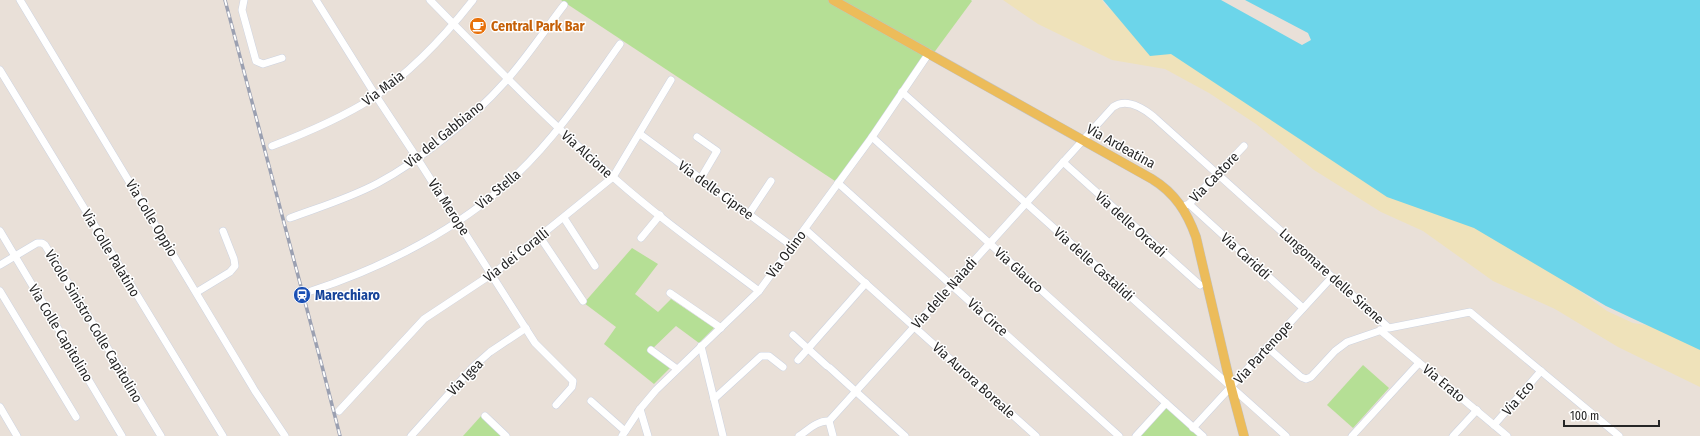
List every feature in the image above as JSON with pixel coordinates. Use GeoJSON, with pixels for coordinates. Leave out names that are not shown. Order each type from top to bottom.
{"type":"FeatureCollection","features":[{"type":"Feature","properties":{"kind":"main road","name":"Via Ardeatina"},"geometry":{"type":"LineString","coordinates":[[833,0],[1157,182],[1186,205],[1199,248],[1230,387],[1244,436]]}},
{"type":"Feature","properties":{"kind":"street","name":"Via Colle Oppio"},"geometry":{"type":"LineString","coordinates":[[20,0],[197,292],[255,391],[285,436]]}},
{"type":"Feature","properties":{"kind":"street"},"geometry":{"type":"LineString","coordinates":[[244,0],[242,10],[256,61],[260,64],[265,64],[282,58]]}},
{"type":"Feature","properties":{"kind":"street","name":"Via Merope"},"geometry":{"type":"LineString","coordinates":[[316,0],[376,96],[526,328],[541,350],[573,381],[572,387],[556,405]]}},
{"type":"Feature","properties":{"kind":"street","name":"Via Alcione"},"geometry":{"type":"LineString","coordinates":[[430,0],[559,128],[613,178],[759,291]]}},
{"type":"Feature","properties":{"kind":"street","name":"Via Maia"},"geometry":{"type":"LineString","coordinates":[[272,146],[329,123],[376,96],[413,65],[453,24],[473,0]]}},
{"type":"Feature","properties":{"kind":"street","name":"Via del Gabbiano"},"geometry":{"type":"LineString","coordinates":[[290,218],[359,193],[383,180],[417,158],[477,109],[508,78],[564,6]]}},
{"type":"Feature","properties":{"kind":"street","name":"Via Stella"},"geometry":{"type":"LineString","coordinates":[[311,291],[381,264],[458,221],[514,177],[559,128],[620,44]]}},
{"type":"Feature","properties":{"kind":"street","name":"Via Odino"},"geometry":{"type":"LineString","coordinates":[[623,434],[651,395],[759,291],[872,137],[929,53]]}},
{"type":"Feature","properties":{"kind":"street","name":"Via Colle Palatino"},"geometry":{"type":"LineString","coordinates":[[0,70],[222,436]]}},
{"type":"Feature","properties":{"kind":"street","name":"Via dei Coralli"},"geometry":{"type":"LineString","coordinates":[[339,411],[424,319],[492,275],[613,178],[671,80]]}},
{"type":"Feature","properties":{"kind":"street","name":"Via delle Castalidi"},"geometry":{"type":"LineString","coordinates":[[902,92],[1027,202],[1286,436]]}},
{"type":"Feature","properties":{"kind":"street","name":"Lungomare delle Sirene"},"geometry":{"type":"LineString","coordinates":[[1083,140],[1114,106],[1122,103],[1130,104],[1150,114],[1218,173],[1389,328],[1470,312],[1619,436]]}},
{"type":"Feature","properties":{"kind":"street","name":"Via delle Cipree"},"geometry":{"type":"LineString","coordinates":[[640,134],[792,246]]}},
{"type":"Feature","properties":{"kind":"street"},"geometry":{"type":"LineString","coordinates":[[697,137],[717,151],[700,178]]}},
{"type":"Feature","properties":{"kind":"street","name":"Via Glauco"},"geometry":{"type":"LineString","coordinates":[[872,137],[1203,436]]}},
{"type":"Feature","properties":{"kind":"street","name":"Via delle Naiadi"},"geometry":{"type":"LineString","coordinates":[[799,436],[820,422],[829,421],[1083,140]]}},
{"type":"Feature","properties":{"kind":"street","name":"Via Castore"},"geometry":{"type":"LineString","coordinates":[[1186,205],[1244,146]]}},
{"type":"Feature","properties":{"kind":"street","name":"Via delle Orcadi"},"geometry":{"type":"LineString","coordinates":[[1063,162],[1200,285]]}},
{"type":"Feature","properties":{"kind":"street"},"geometry":{"type":"LineString","coordinates":[[749,214],[771,181]]}},
{"type":"Feature","properties":{"kind":"street","name":"Via Circe"},"geometry":{"type":"LineString","coordinates":[[838,183],[1119,436]]}},
{"type":"Feature","properties":{"kind":"street","name":"Via Cariddi"},"geometry":{"type":"LineString","coordinates":[[1186,205],[1303,308]]}},
{"type":"Feature","properties":{"kind":"street"},"geometry":{"type":"LineString","coordinates":[[641,238],[660,215]]}},
{"type":"Feature","properties":{"kind":"street"},"geometry":{"type":"LineString","coordinates":[[564,218],[595,266]]}},
{"type":"Feature","properties":{"kind":"street","name":"Via Aurora Boreale"},"geometry":{"type":"LineString","coordinates":[[805,229],[1036,436]]}},
{"type":"Feature","properties":{"kind":"street","name":"Via Colle Capitolino"},"geometry":{"type":"LineString","coordinates":[[0,231],[122,436]]}},
{"type":"Feature","properties":{"kind":"street"},"geometry":{"type":"LineString","coordinates":[[197,292],[230,272],[235,266],[234,259],[223,231]]}},
{"type":"Feature","properties":{"kind":"street"},"geometry":{"type":"LineString","coordinates":[[540,237],[582,302]]}},
{"type":"Feature","properties":{"kind":"street","name":"Vicolo Sinistro Colle Capitolino"},"geometry":{"type":"LineString","coordinates":[[0,265],[38,243],[45,245],[161,436]]}},
{"type":"Feature","properties":{"kind":"street","name":"Via Partenope"},"geometry":{"type":"LineString","coordinates":[[1193,428],[1332,277]]}},
{"type":"Feature","properties":{"kind":"street"},"geometry":{"type":"LineString","coordinates":[[798,360],[866,284]]}},
{"type":"Feature","properties":{"kind":"street"},"geometry":{"type":"LineString","coordinates":[[0,291],[76,417]]}},
{"type":"Feature","properties":{"kind":"street"},"geometry":{"type":"LineString","coordinates":[[670,293],[721,328]]}},
{"type":"Feature","properties":{"kind":"street","name":"Via Igea"},"geometry":{"type":"LineString","coordinates":[[412,436],[472,367],[490,352],[526,328]]}},
{"type":"Feature","properties":{"kind":"street"},"geometry":{"type":"LineString","coordinates":[[1267,347],[1301,377],[1306,379],[1312,376],[1335,351],[1344,344],[1355,338],[1389,328]]}},
{"type":"Feature","properties":{"kind":"street","name":"Via Erato"},"geometry":{"type":"LineString","coordinates":[[1380,330],[1507,436]]}},
{"type":"Feature","properties":{"kind":"street"},"geometry":{"type":"LineString","coordinates":[[793,335],[904,436]]}},
{"type":"Feature","properties":{"kind":"street"},"geometry":{"type":"LineString","coordinates":[[701,346],[723,436]]}},
{"type":"Feature","properties":{"kind":"street"},"geometry":{"type":"LineString","coordinates":[[651,350],[677,369]]}},
{"type":"Feature","properties":{"kind":"street"},"geometry":{"type":"LineString","coordinates":[[714,399],[761,356],[768,356],[782,367]]}},
{"type":"Feature","properties":{"kind":"street"},"geometry":{"type":"LineString","coordinates":[[1352,436],[1419,363]]}},
{"type":"Feature","properties":{"kind":"street","name":"Via Eco"},"geometry":{"type":"LineString","coordinates":[[1494,425],[1541,371]]}},
{"type":"Feature","properties":{"kind":"street"},"geometry":{"type":"LineString","coordinates":[[591,401],[623,434]]}},
{"type":"Feature","properties":{"kind":"street"},"geometry":{"type":"LineString","coordinates":[[1136,436],[1166,403]]}},
{"type":"Feature","properties":{"kind":"street"},"geometry":{"type":"LineString","coordinates":[[0,407],[17,436]]}},
{"type":"Feature","properties":{"kind":"street"},"geometry":{"type":"LineString","coordinates":[[640,409],[648,436]]}},
{"type":"Feature","properties":{"kind":"street"},"geometry":{"type":"LineString","coordinates":[[1453,436],[1476,410]]}},
{"type":"Feature","properties":{"kind":"street"},"geometry":{"type":"LineString","coordinates":[[485,416],[506,436]]}},
{"type":"Feature","properties":{"kind":"street"},"geometry":{"type":"LineString","coordinates":[[829,421],[833,436]]}},
{"type":"Feature","properties":{"kind":"green space"},"geometry":{"type":"Polygon","coordinates":[[[561,0],[971,0],[972,1],[838,183],[561,0]]]}},
{"type":"Feature","properties":{"kind":"green space"},"geometry":{"type":"Polygon","coordinates":[[[632,248],[658,264],[635,294],[658,312],[671,299],[714,328],[699,343],[676,326],[649,352],[670,368],[654,384],[604,344],[616,327],[584,303],[632,248]]]}},
{"type":"Feature","properties":{"kind":"green space"},"geometry":{"type":"Polygon","coordinates":[[[1363,365],[1389,388],[1353,428],[1327,405],[1363,365]]]}},
{"type":"Feature","properties":{"kind":"green space"},"geometry":{"type":"Polygon","coordinates":[[[1166,403],[1203,436],[1137,436],[1166,403]]]}},
{"type":"Feature","properties":{"kind":"green space"},"geometry":{"type":"Polygon","coordinates":[[[481,416],[501,436],[463,436],[481,416]]]}},
{"type":"Feature","properties":{"kind":"sand"},"geometry":{"type":"Polygon","coordinates":[[[1003,0],[1102,0],[1106,6],[1149,38],[1528,253],[1607,311],[1633,323],[1671,329],[1700,325],[1700,387],[1618,347],[1555,309],[1493,281],[1423,231],[1381,212],[1314,170],[1256,124],[1209,93],[1165,69],[1112,60],[1038,24],[1003,0]]]}},
{"type":"Feature","properties":{"kind":"water"},"geometry":{"type":"Polygon","coordinates":[[[1103,0],[1221,0],[1302,45],[1311,40],[1308,33],[1245,0],[1700,0],[1700,350],[1606,306],[1474,228],[1387,197],[1171,54],[1150,56],[1103,0]]]}},
{"type":"Feature","properties":{"kind":"railway"},"geometry":{"type":"LineString","coordinates":[[225,0],[340,436]]}},
{"type":"Feature","properties":{"kind":"place","name":"Central Park Bar"},"geometry":{"type":"Point","coordinates":[478,26]}},
{"type":"Feature","properties":{"kind":"place","name":"Marechiaro"},"geometry":{"type":"Point","coordinates":[302,295]}}]}
